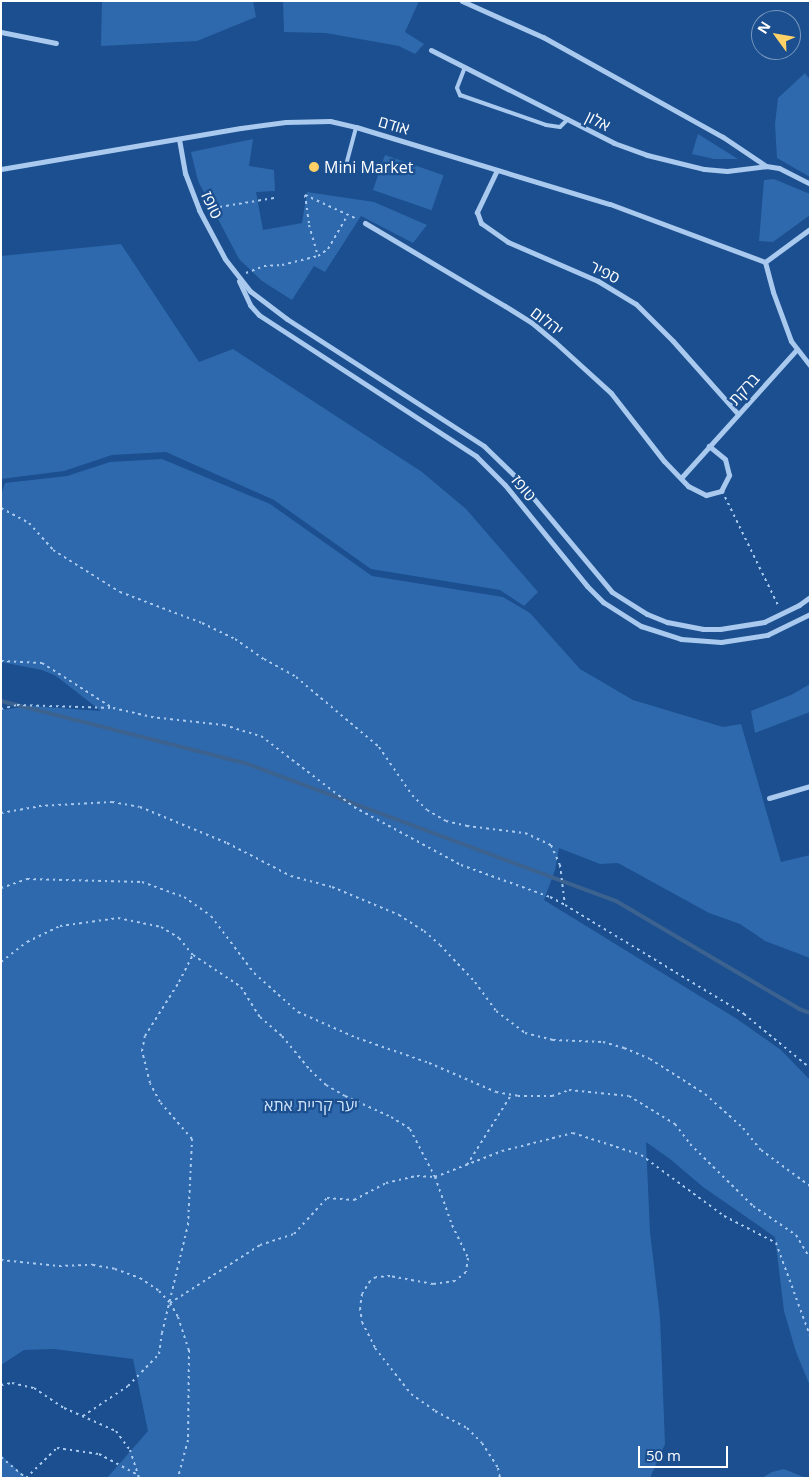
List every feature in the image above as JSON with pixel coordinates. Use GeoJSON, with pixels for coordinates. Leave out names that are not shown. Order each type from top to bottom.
{"type":"FeatureCollection","features":[{"type":"Feature","properties":{"kind":"street"},"geometry":{"type":"LineString","coordinates":[[462,1],[542,37],[723,136],[766,166],[779,168],[810,184]]}},
{"type":"Feature","properties":{"kind":"street"},"geometry":{"type":"LineString","coordinates":[[1,32],[56,43]]}},
{"type":"Feature","properties":{"kind":"street","name":"אלון"},"geometry":{"type":"LineString","coordinates":[[431,50],[614,143],[674,162],[727,171],[766,166]]}},
{"type":"Feature","properties":{"kind":"street","name":"אודם"},"geometry":{"type":"LineString","coordinates":[[1,169],[241,128],[309,120],[330,122],[356,127],[648,217],[765,262]]}},
{"type":"Feature","properties":{"kind":"street","name":"טופז"},"geometry":{"type":"LineString","coordinates":[[179,139],[186,173],[199,210],[250,305],[258,315],[476,456],[506,485],[587,586],[603,602],[621,614],[663,634],[711,642],[767,635],[810,614]]}},
{"type":"Feature","properties":{"kind":"street","name":"ספיר"},"geometry":{"type":"LineString","coordinates":[[497,170],[476,212],[481,222],[508,242],[598,282],[636,304],[673,341],[738,414]]}},
{"type":"Feature","properties":{"kind":"street","name":"יהלום"},"geometry":{"type":"LineString","coordinates":[[365,223],[511,310],[549,337],[611,393],[664,461],[688,486],[706,495],[721,491]]}},
{"type":"Feature","properties":{"kind":"street"},"geometry":{"type":"LineString","coordinates":[[810,229],[765,262],[778,307],[791,340],[810,365]]}},
{"type":"Feature","properties":{"kind":"street","name":"טופז"},"geometry":{"type":"LineString","coordinates":[[236,276],[256,296],[287,319],[484,446],[515,476],[597,577],[612,592],[628,603],[667,622],[703,629],[764,622],[782,614],[810,597]]}},
{"type":"Feature","properties":{"kind":"street","name":"ברקת"},"geometry":{"type":"LineString","coordinates":[[709,446],[797,349]]}},
{"type":"Feature","properties":{"kind":"street"},"geometry":{"type":"LineString","coordinates":[[681,478],[709,446],[725,459],[728,467],[729,475],[721,491]]}},
{"type":"Feature","properties":{"kind":"street"},"geometry":{"type":"LineString","coordinates":[[769,798],[810,786]]}},
{"type":"Feature","properties":{"kind":"lane"},"geometry":{"type":"LineString","coordinates":[[464,67],[457,88],[460,95],[546,125],[560,127],[568,120]]}},
{"type":"Feature","properties":{"kind":"lane"},"geometry":{"type":"LineString","coordinates":[[346,166],[356,127]]}},
{"type":"Feature","properties":{"kind":"path"},"geometry":{"type":"LineString","coordinates":[[318,256],[309,225],[305,195],[365,223]]}},
{"type":"Feature","properties":{"kind":"path"},"geometry":{"type":"LineString","coordinates":[[199,210],[274,198]]}},
{"type":"Feature","properties":{"kind":"path"},"geometry":{"type":"LineString","coordinates":[[236,276],[264,266],[282,265],[318,256],[328,249],[348,215]]}},
{"type":"Feature","properties":{"kind":"path"},"geometry":{"type":"LineString","coordinates":[[721,491],[782,614]]}},
{"type":"Feature","properties":{"kind":"path"},"geometry":{"type":"LineString","coordinates":[[1,508],[29,523],[53,550],[120,592],[202,623],[235,639],[264,659],[296,677],[379,747],[412,795],[427,810],[446,821],[467,826],[525,833],[551,845],[560,865],[565,905]]}},
{"type":"Feature","properties":{"kind":"path"},"geometry":{"type":"LineString","coordinates":[[1,662],[42,663],[113,708]]}},
{"type":"Feature","properties":{"kind":"path"},"geometry":{"type":"LineString","coordinates":[[1,709],[17,705],[113,708],[151,717],[224,725],[261,736],[354,807],[461,865],[550,897],[565,905],[744,1014],[810,1068]]}},
{"type":"Feature","properties":{"kind":"path"},"geometry":{"type":"LineString","coordinates":[[1,813],[39,806],[112,802],[140,807],[227,842],[291,876],[332,887],[399,915],[424,931],[440,945],[475,982],[496,1011],[525,1033],[553,1040],[603,1042],[624,1048],[650,1059],[705,1094],[743,1128],[762,1150],[810,1186]]}},
{"type":"Feature","properties":{"kind":"path"},"geometry":{"type":"LineString","coordinates":[[1,888],[27,879],[142,882],[184,897],[210,916],[254,973],[298,1012],[357,1038],[430,1063],[496,1092],[511,1095],[552,1096],[569,1090],[629,1096],[675,1124],[690,1144],[753,1206],[796,1235],[810,1258]]}},
{"type":"Feature","properties":{"kind":"path"},"geometry":{"type":"LineString","coordinates":[[1,962],[27,942],[60,926],[118,918],[161,927],[180,938],[193,955],[241,987],[260,1017],[282,1036],[310,1070],[326,1084],[345,1096],[391,1117],[410,1129],[435,1177],[446,1208],[468,1258],[466,1272],[455,1281],[433,1284],[390,1276],[376,1277],[370,1281],[362,1294],[360,1308],[362,1322],[375,1348],[411,1394],[435,1411],[467,1428],[482,1443],[498,1468],[500,1478]]}},
{"type":"Feature","properties":{"kind":"path"},"geometry":{"type":"LineString","coordinates":[[83,1416],[128,1386],[159,1354],[162,1333],[188,1225],[192,1138],[160,1102],[150,1083],[142,1051],[145,1036],[179,982],[193,955]]}},
{"type":"Feature","properties":{"kind":"path"},"geometry":{"type":"LineString","coordinates":[[467,1165],[511,1095]]}},
{"type":"Feature","properties":{"kind":"path"},"geometry":{"type":"LineString","coordinates":[[170,1303],[260,1245],[294,1234],[327,1198],[354,1200],[386,1183],[417,1176],[435,1177],[502,1151],[573,1133],[640,1155],[724,1216],[776,1243],[810,1336]]}},
{"type":"Feature","properties":{"kind":"path"},"geometry":{"type":"LineString","coordinates":[[1,1260],[59,1266],[93,1264],[115,1269],[140,1278],[159,1291],[170,1303],[178,1317],[189,1350],[188,1440],[178,1478]]}},
{"type":"Feature","properties":{"kind":"path"},"geometry":{"type":"LineString","coordinates":[[1,1385],[12,1383],[34,1388],[64,1408],[116,1431],[130,1450],[136,1474],[139,1478]]}},
{"type":"Feature","properties":{"kind":"path"},"geometry":{"type":"LineString","coordinates":[[1,1457],[26,1478],[57,1448],[98,1454],[136,1474]]}},
{"type":"Feature","properties":{"kind":"green space"},"geometry":{"type":"Polygon","coordinates":[[[102,1],[253,1],[256,17],[197,41],[101,46],[102,1]]]}},
{"type":"Feature","properties":{"kind":"green space"},"geometry":{"type":"Polygon","coordinates":[[[283,1],[419,1],[405,32],[424,44],[415,54],[399,46],[326,33],[284,32],[283,1]]]}},
{"type":"Feature","properties":{"kind":"green space"},"geometry":{"type":"Polygon","coordinates":[[[805,73],[810,80],[810,177],[777,158],[775,124],[778,98],[805,73]]]}},
{"type":"Feature","properties":{"kind":"green space"},"geometry":{"type":"Polygon","coordinates":[[[698,134],[738,159],[714,159],[692,154],[698,134]]]}},
{"type":"Feature","properties":{"kind":"green space"},"geometry":{"type":"Polygon","coordinates":[[[253,139],[249,166],[274,170],[275,191],[256,192],[263,230],[302,223],[307,192],[374,202],[427,225],[413,243],[361,216],[325,272],[314,266],[292,300],[262,281],[239,259],[198,181],[191,152],[253,139]]]}},
{"type":"Feature","properties":{"kind":"green space"},"geometry":{"type":"Polygon","coordinates":[[[385,155],[444,175],[432,210],[373,190],[385,155]]]}},
{"type":"Feature","properties":{"kind":"green space"},"geometry":{"type":"Polygon","coordinates":[[[774,179],[810,194],[810,215],[773,242],[759,241],[764,180],[774,179]]]}},
{"type":"Feature","properties":{"kind":"green space"},"geometry":{"type":"Polygon","coordinates":[[[121,244],[199,362],[233,349],[422,472],[466,509],[538,592],[524,606],[500,590],[371,569],[274,500],[166,452],[112,455],[64,471],[1,479],[1,256],[121,244]]]}},
{"type":"Feature","properties":{"kind":"green space","name":"יער קריית אתא"},"geometry":{"type":"Polygon","coordinates":[[[162,459],[270,504],[372,576],[503,597],[530,613],[580,669],[633,700],[723,727],[741,724],[781,862],[810,855],[810,958],[765,941],[740,924],[709,913],[618,863],[600,864],[559,848],[555,870],[544,900],[737,1019],[781,1050],[810,1080],[810,1386],[796,1352],[784,1311],[775,1237],[703,1187],[670,1159],[646,1142],[650,1232],[660,1317],[665,1444],[650,1478],[107,1478],[148,1431],[133,1359],[54,1349],[24,1350],[1,1365],[1,710],[31,706],[101,711],[56,676],[42,670],[1,662],[1,496],[5,483],[67,476],[110,462],[162,459]]]}},
{"type":"Feature","properties":{"kind":"green space"},"geometry":{"type":"Polygon","coordinates":[[[810,684],[810,712],[755,733],[751,711],[791,695],[810,684]]]}},
{"type":"Feature","properties":{"kind":"green space"},"geometry":{"type":"Polygon","coordinates":[[[1,1455],[21,1473],[27,1478],[1,1478],[1,1455]]]}},
{"type":"Feature","properties":{"kind":"green space"},"geometry":{"type":"Polygon","coordinates":[[[784,1469],[806,1478],[762,1478],[772,1472],[784,1469]]]}},
{"type":"Feature","properties":{"kind":"waterway"},"geometry":{"type":"LineString","coordinates":[[1,701],[245,763],[616,901],[799,1009],[810,1013]]}},
{"type":"Feature","properties":{"kind":"place","name":"Mini Market"},"geometry":{"type":"Point","coordinates":[314,167]}}]}
